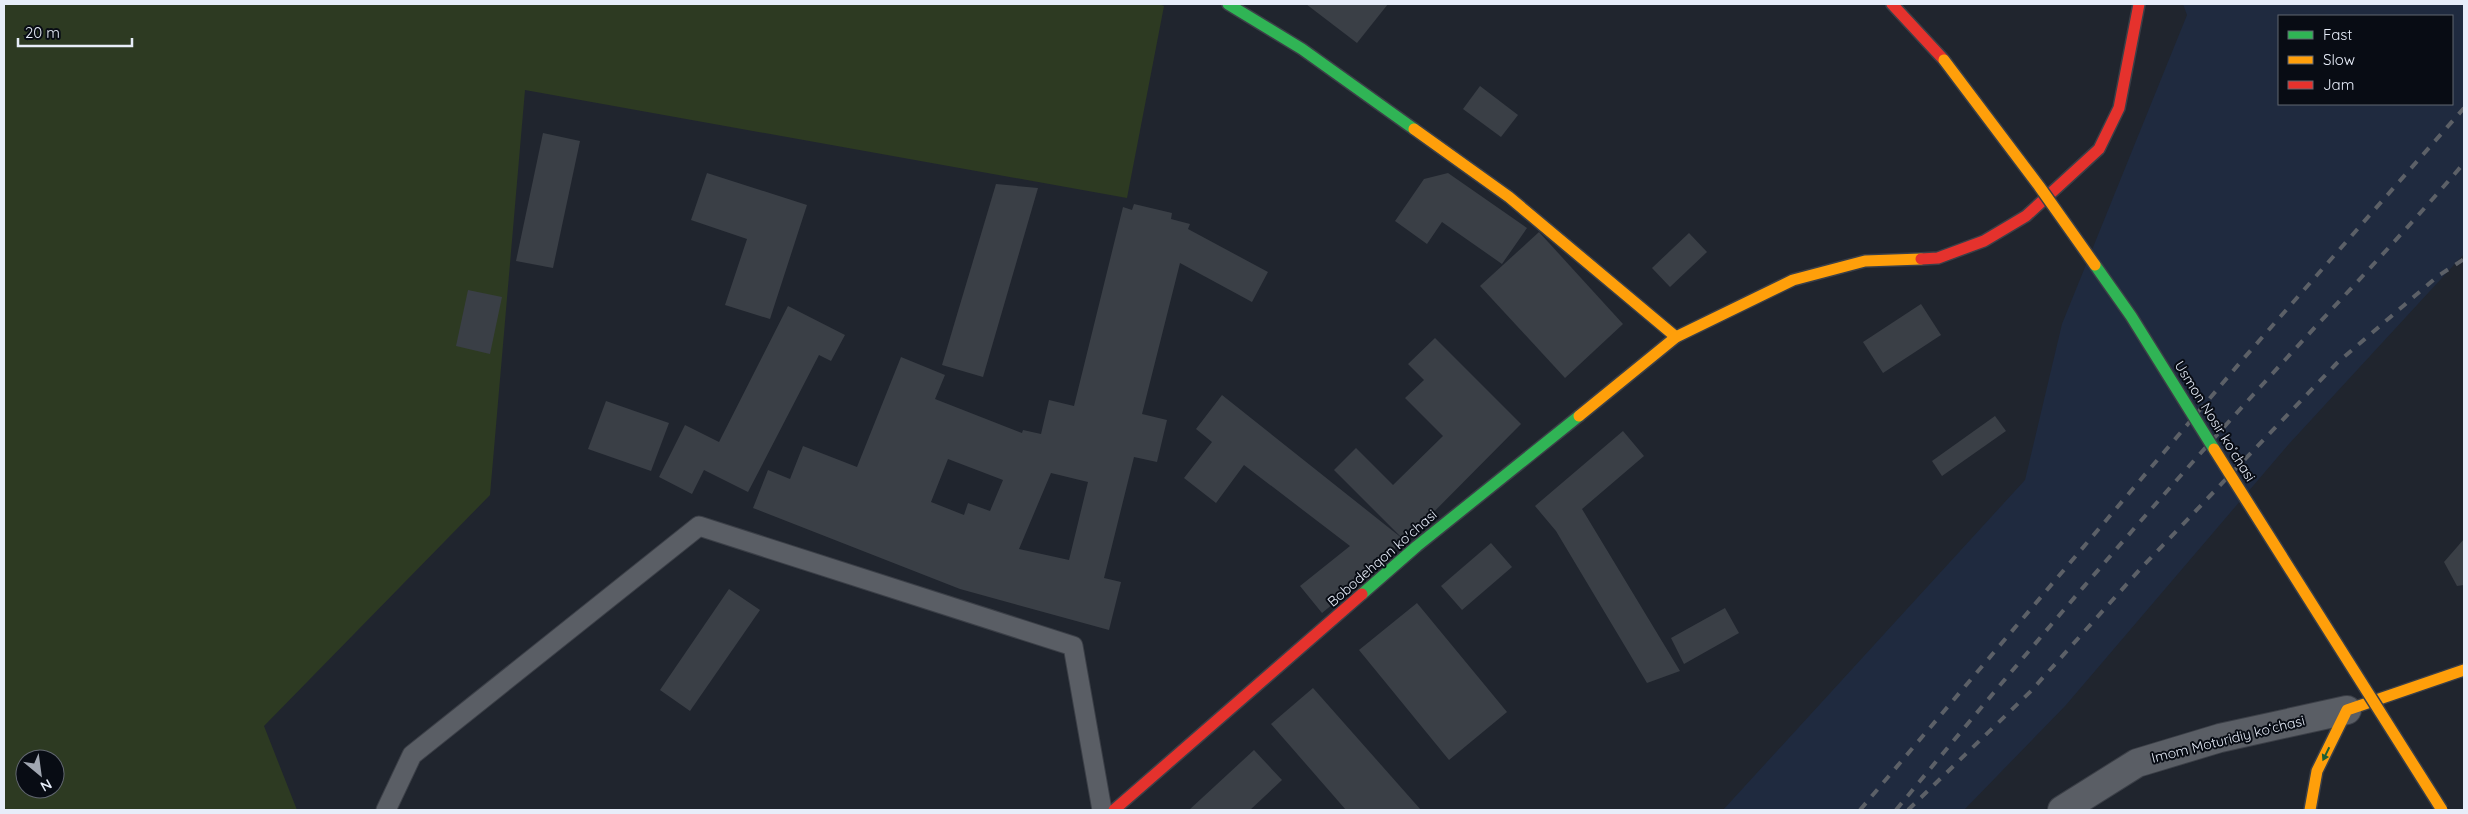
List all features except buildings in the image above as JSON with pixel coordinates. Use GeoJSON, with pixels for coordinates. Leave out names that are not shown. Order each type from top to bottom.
{"type":"FeatureCollection","features":[{"type":"Feature","properties":{"kind":"street"},"geometry":{"type":"LineString","coordinates":[[1228,4],[1302,48],[1510,197],[1676,337]]}},
{"type":"Feature","properties":{"kind":"street","name":"Usmon Nosir ko‘chasi"},"geometry":{"type":"LineString","coordinates":[[1892,4],[1944,60],[2039,186],[2131,316],[2442,810]]}},
{"type":"Feature","properties":{"kind":"street","name":"Bobodehqon koʼchasi"},"geometry":{"type":"LineString","coordinates":[[1114,810],[1417,546],[1676,337],[1793,280],[1865,261],[1938,258],[1984,241],[2026,216],[2061,186],[2099,149],[2119,108],[2139,4]]}},
{"type":"Feature","properties":{"kind":"street"},"geometry":{"type":"LineString","coordinates":[[2310,810],[2317,771],[2347,710],[2464,670]]}},
{"type":"Feature","properties":{"kind":"street","name":"Imom Moturidiy koʻchasi"},"geometry":{"type":"LineString","coordinates":[[2062,810],[2137,763],[2220,738],[2347,710]]}},
{"type":"Feature","properties":{"kind":"lane"},"geometry":{"type":"LineString","coordinates":[[386,810],[412,755],[699,526],[1073,646],[1102,810]]}},
{"type":"Feature","properties":{"kind":"shaded area"},"geometry":{"type":"Polygon","coordinates":[[[2183,4],[2464,4],[2464,254],[2288,445],[2066,705],[1964,810],[1723,810],[2025,480],[2062,324],[2187,15],[2183,4]]]}},
{"type":"Feature","properties":{"kind":"green space"},"geometry":{"type":"Polygon","coordinates":[[[4,4],[1159,4],[1164,6],[1127,198],[525,90],[490,495],[264,726],[297,810],[4,810],[4,4]]]}},
{"type":"Feature","properties":{"kind":"railway"},"geometry":{"type":"LineString","coordinates":[[1860,810],[2244,358],[2464,108]]}},
{"type":"Feature","properties":{"kind":"railway"},"geometry":{"type":"LineString","coordinates":[[1896,810],[2123,541],[2464,163]]}},
{"type":"Feature","properties":{"kind":"railway"},"geometry":{"type":"LineString","coordinates":[[1908,810],[2031,691],[2143,566],[2337,363],[2438,276],[2464,259]]}},
{"type":"Feature","properties":{"kind":"traffic: fast"},"geometry":{"type":"LineString","coordinates":[[1228,4],[1302,49],[1414,129]]}},
{"type":"Feature","properties":{"kind":"traffic: fast"},"geometry":{"type":"LineString","coordinates":[[2095,265],[2131,316],[2214,449]]}},
{"type":"Feature","properties":{"kind":"traffic: fast"},"geometry":{"type":"LineString","coordinates":[[1362,594],[1417,546],[1579,416]]}},
{"type":"Feature","properties":{"kind":"traffic: slow"},"geometry":{"type":"LineString","coordinates":[[1944,60],[2039,186],[2095,265]]}},
{"type":"Feature","properties":{"kind":"traffic: slow"},"geometry":{"type":"LineString","coordinates":[[1414,129],[1509,197],[1676,337]]}},
{"type":"Feature","properties":{"kind":"traffic: slow"},"geometry":{"type":"LineString","coordinates":[[1579,416],[1676,337],[1793,280],[1865,261],[1921,259]]}},
{"type":"Feature","properties":{"kind":"traffic: slow"},"geometry":{"type":"LineString","coordinates":[[2214,449],[2442,810]]}},
{"type":"Feature","properties":{"kind":"traffic: slow"},"geometry":{"type":"LineString","coordinates":[[2310,810],[2317,771],[2347,710],[2464,670]]}},
{"type":"Feature","properties":{"kind":"traffic: jam"},"geometry":{"type":"LineString","coordinates":[[1892,4],[1944,60]]}},
{"type":"Feature","properties":{"kind":"traffic: jam"},"geometry":{"type":"LineString","coordinates":[[1921,259],[1938,258],[1984,241],[2026,216],[2099,149],[2119,108],[2139,4]]}},
{"type":"Feature","properties":{"kind":"traffic: jam"},"geometry":{"type":"LineString","coordinates":[[1114,810],[1362,594]]}}]}
